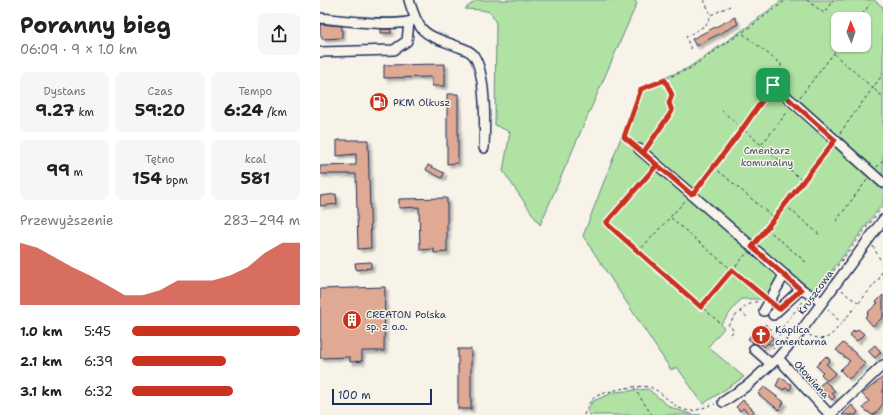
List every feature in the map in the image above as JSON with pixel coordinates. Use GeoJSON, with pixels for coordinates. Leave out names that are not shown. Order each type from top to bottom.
{"type":"FeatureCollection","features":[{"type":"Feature","properties":{"kind":"street"},"geometry":{"type":"LineString","coordinates":[[320,52],[394,50],[407,41],[412,21],[409,0]]}},
{"type":"Feature","properties":{"kind":"street"},"geometry":{"type":"LineString","coordinates":[[320,18],[392,23],[412,21],[433,38],[469,51],[474,57],[481,79],[485,119],[484,148]]}},
{"type":"Feature","properties":{"kind":"street"},"geometry":{"type":"LineString","coordinates":[[773,85],[883,183]]}},
{"type":"Feature","properties":{"kind":"street"},"geometry":{"type":"LineString","coordinates":[[641,151],[784,275],[807,294],[822,302]]}},
{"type":"Feature","properties":{"kind":"street","name":"Kruszcowa"},"geometry":{"type":"LineString","coordinates":[[723,402],[748,385],[754,374],[774,361],[802,331],[883,220]]}},
{"type":"Feature","properties":{"kind":"street"},"geometry":{"type":"LineString","coordinates":[[784,275],[769,302],[769,313],[807,294]]}},
{"type":"Feature","properties":{"kind":"street","name":"Ołowiana"},"geometry":{"type":"LineString","coordinates":[[754,349],[774,361],[830,415]]}},
{"type":"Feature","properties":{"kind":"street"},"geometry":{"type":"LineString","coordinates":[[830,415],[883,366]]}},
{"type":"Feature","properties":{"kind":"path"},"geometry":{"type":"LineString","coordinates":[[704,0],[711,15]]}},
{"type":"Feature","properties":{"kind":"path"},"geometry":{"type":"LineString","coordinates":[[665,80],[672,95],[669,103],[672,111],[641,151],[624,137],[641,89],[689,70],[786,0]]}},
{"type":"Feature","properties":{"kind":"path"},"geometry":{"type":"LineString","coordinates":[[807,0],[824,13],[833,0]]}},
{"type":"Feature","properties":{"kind":"path"},"geometry":{"type":"LineString","coordinates":[[864,12],[870,4]]}},
{"type":"Feature","properties":{"kind":"path"},"geometry":{"type":"LineString","coordinates":[[691,49],[686,37],[706,25],[711,15],[730,6]]}},
{"type":"Feature","properties":{"kind":"path"},"geometry":{"type":"LineString","coordinates":[[638,252],[691,194],[694,193],[743,128],[775,82],[772,80],[781,68],[781,64],[742,33]]}},
{"type":"Feature","properties":{"kind":"path"},"geometry":{"type":"LineString","coordinates":[[762,144],[834,53],[883,97]]}},
{"type":"Feature","properties":{"kind":"path"},"geometry":{"type":"LineString","coordinates":[[701,307],[752,247],[785,205],[883,74]]}},
{"type":"Feature","properties":{"kind":"path"},"geometry":{"type":"LineString","coordinates":[[722,111],[803,181]]}},
{"type":"Feature","properties":{"kind":"path"},"geometry":{"type":"LineString","coordinates":[[836,221],[883,160]]}},
{"type":"Feature","properties":{"kind":"path"},"geometry":{"type":"LineString","coordinates":[[657,165],[606,223],[719,322]]}},
{"type":"Feature","properties":{"kind":"path"},"geometry":{"type":"LineString","coordinates":[[714,167],[774,218]]}},
{"type":"Feature","properties":{"kind":"path"},"geometry":{"type":"LineString","coordinates":[[785,205],[820,235]]}},
{"type":"Feature","properties":{"kind":"path"},"geometry":{"type":"LineString","coordinates":[[771,345],[781,333],[779,332],[796,311],[807,294],[883,206]]}},
{"type":"Feature","properties":{"kind":"path"},"geometry":{"type":"LineString","coordinates":[[670,218],[769,302]]}},
{"type":"Feature","properties":{"kind":"path"},"geometry":{"type":"LineString","coordinates":[[767,228],[808,264]]}},
{"type":"Feature","properties":{"kind":"path"},"geometry":{"type":"LineString","coordinates":[[868,240],[876,249],[883,265]]}},
{"type":"Feature","properties":{"kind":"path"},"geometry":{"type":"LineString","coordinates":[[802,331],[817,338],[828,338],[880,279],[883,269]]}},
{"type":"Feature","properties":{"kind":"path"},"geometry":{"type":"LineString","coordinates":[[836,283],[849,297],[859,302]]}},
{"type":"Feature","properties":{"kind":"path"},"geometry":{"type":"LineString","coordinates":[[731,334],[734,330],[728,325],[747,305],[754,302],[769,302]]}},
{"type":"Feature","properties":{"kind":"path"},"geometry":{"type":"LineString","coordinates":[[822,302],[841,323]]}},
{"type":"Feature","properties":{"kind":"path"},"geometry":{"type":"LineString","coordinates":[[740,311],[747,317]]}},
{"type":"Feature","properties":{"kind":"path"},"geometry":{"type":"LineString","coordinates":[[765,324],[777,334],[779,332]]}},
{"type":"Feature","properties":{"kind":"path"},"geometry":{"type":"LineString","coordinates":[[768,343],[775,348]]}},
{"type":"Feature","properties":{"kind":"path"},"geometry":{"type":"LineString","coordinates":[[634,388],[652,415]]}},
{"type":"Feature","properties":{"kind":"path"},"geometry":{"type":"LineString","coordinates":[[584,415],[589,403],[594,398],[610,392],[634,388],[654,388],[672,404],[686,411],[698,410],[723,402]]}},
{"type":"Feature","properties":{"kind":"green space"},"geometry":{"type":"Polygon","coordinates":[[[476,0],[634,0],[637,3],[540,225],[503,171],[510,132],[495,125],[496,23],[490,12],[465,9],[476,0]]]}},
{"type":"Feature","properties":{"kind":"green space","name":"Cmentarz komunalny"},"geometry":{"type":"Polygon","coordinates":[[[782,0],[874,0],[883,7],[883,203],[815,293],[788,270],[762,299],[741,299],[721,324],[724,328],[708,347],[744,377],[703,404],[677,367],[671,370],[583,236],[640,88],[688,68],[747,27],[782,0]]]}},
{"type":"Feature","properties":{"kind":"green space"},"geometry":{"type":"Polygon","coordinates":[[[648,389],[670,407],[693,415],[590,415],[587,410],[593,401],[615,392],[648,389]]]}},
{"type":"Feature","properties":{"kind":"building"},"geometry":{"type":"Polygon","coordinates":[[[735,17],[738,24],[696,46],[692,39],[735,17]]]}},
{"type":"Feature","properties":{"kind":"building"},"geometry":{"type":"Polygon","coordinates":[[[320,24],[342,26],[342,38],[322,39],[322,36],[320,36],[320,24]]]}},
{"type":"Feature","properties":{"kind":"building"},"geometry":{"type":"Polygon","coordinates":[[[381,29],[391,29],[391,33],[381,33],[381,29]]]}},
{"type":"Feature","properties":{"kind":"building"},"geometry":{"type":"Polygon","coordinates":[[[445,64],[445,86],[432,86],[432,77],[384,78],[384,65],[445,64]]]}},
{"type":"Feature","properties":{"kind":"building"},"geometry":{"type":"Polygon","coordinates":[[[447,94],[458,94],[458,163],[447,164],[447,94]]]}},
{"type":"Feature","properties":{"kind":"building"},"geometry":{"type":"Polygon","coordinates":[[[337,140],[368,140],[371,248],[358,249],[356,174],[320,174],[320,166],[356,165],[356,154],[337,156],[337,140]]]}},
{"type":"Feature","properties":{"kind":"building"},"geometry":{"type":"Polygon","coordinates":[[[428,165],[444,173],[442,178],[426,170],[428,165]]]}},
{"type":"Feature","properties":{"kind":"building"},"geometry":{"type":"Polygon","coordinates":[[[336,194],[337,204],[320,206],[320,196],[336,194]]]}},
{"type":"Feature","properties":{"kind":"building"},"geometry":{"type":"Polygon","coordinates":[[[447,198],[447,252],[434,253],[434,249],[420,250],[419,207],[399,208],[399,199],[447,198]]]}},
{"type":"Feature","properties":{"kind":"building"},"geometry":{"type":"Polygon","coordinates":[[[371,262],[371,268],[356,270],[355,263],[371,262]]]}},
{"type":"Feature","properties":{"kind":"building","name":"CREATON Polska sp. z o.o."},"geometry":{"type":"Polygon","coordinates":[[[385,287],[384,351],[362,351],[362,361],[350,362],[350,357],[320,358],[320,289],[385,287]]]}},
{"type":"Feature","properties":{"kind":"building"},"geometry":{"type":"Polygon","coordinates":[[[883,295],[883,317],[873,326],[865,317],[883,295]]]}},
{"type":"Feature","properties":{"kind":"building","name":"Kaplica cmentarna"},"geometry":{"type":"Polygon","coordinates":[[[764,326],[773,338],[764,347],[759,342],[757,344],[753,343],[748,339],[757,327],[761,330],[764,326]]]}},
{"type":"Feature","properties":{"kind":"building"},"geometry":{"type":"Polygon","coordinates":[[[858,329],[864,334],[857,341],[850,335],[854,330],[855,332],[858,329]]]}},
{"type":"Feature","properties":{"kind":"building"},"geometry":{"type":"Polygon","coordinates":[[[843,343],[865,364],[849,379],[840,370],[850,361],[836,350],[843,343]]]}},
{"type":"Feature","properties":{"kind":"building"},"geometry":{"type":"Polygon","coordinates":[[[875,345],[881,352],[875,358],[868,351],[875,345]]]}},
{"type":"Feature","properties":{"kind":"building"},"geometry":{"type":"Polygon","coordinates":[[[458,349],[471,349],[471,409],[458,409],[458,349]]]}},
{"type":"Feature","properties":{"kind":"building"},"geometry":{"type":"Polygon","coordinates":[[[826,356],[830,360],[826,364],[836,373],[827,381],[821,374],[823,372],[816,366],[826,356]]]}},
{"type":"Feature","properties":{"kind":"building"},"geometry":{"type":"Polygon","coordinates":[[[780,377],[792,385],[790,390],[785,388],[784,390],[776,386],[780,377]]]}},
{"type":"Feature","properties":{"kind":"building"},"geometry":{"type":"Polygon","coordinates":[[[883,377],[883,404],[874,415],[872,415],[863,408],[869,401],[862,394],[883,377]]]}},
{"type":"Feature","properties":{"kind":"building"},"geometry":{"type":"Polygon","coordinates":[[[825,381],[835,391],[832,393],[835,397],[832,400],[819,386],[825,381]]]}},
{"type":"Feature","properties":{"kind":"building"},"geometry":{"type":"Polygon","coordinates":[[[764,387],[784,402],[779,410],[758,394],[764,387]]]}},
{"type":"Feature","properties":{"kind":"building"},"geometry":{"type":"Polygon","coordinates":[[[743,400],[754,411],[750,415],[743,408],[740,411],[736,407],[743,400]]]}},
{"type":"Feature","properties":{"kind":"building"},"geometry":{"type":"Polygon","coordinates":[[[852,405],[858,412],[856,415],[842,415],[852,405]]]}},
{"type":"Feature","properties":{"kind":"place","name":"PKM Olkusz"},"geometry":{"type":"Point","coordinates":[379,102]}},
{"type":"Feature","properties":{"kind":"place","name":"CREATON Polska sp. z o.o."},"geometry":{"type":"Point","coordinates":[352,320]}},
{"type":"Feature","properties":{"kind":"place","name":"Kaplica cmentarna"},"geometry":{"type":"Point","coordinates":[761,335]}},
{"type":"Feature","properties":{"kind":"route"},"geometry":{"type":"LineString","coordinates":[[773,85],[694,193],[691,194],[657,165],[639,149],[624,137],[641,89],[665,80],[672,95],[669,103],[672,111],[643,153],[657,165],[606,223],[701,307],[732,270],[779,309],[801,290],[752,247],[835,140],[773,85]]}}]}
